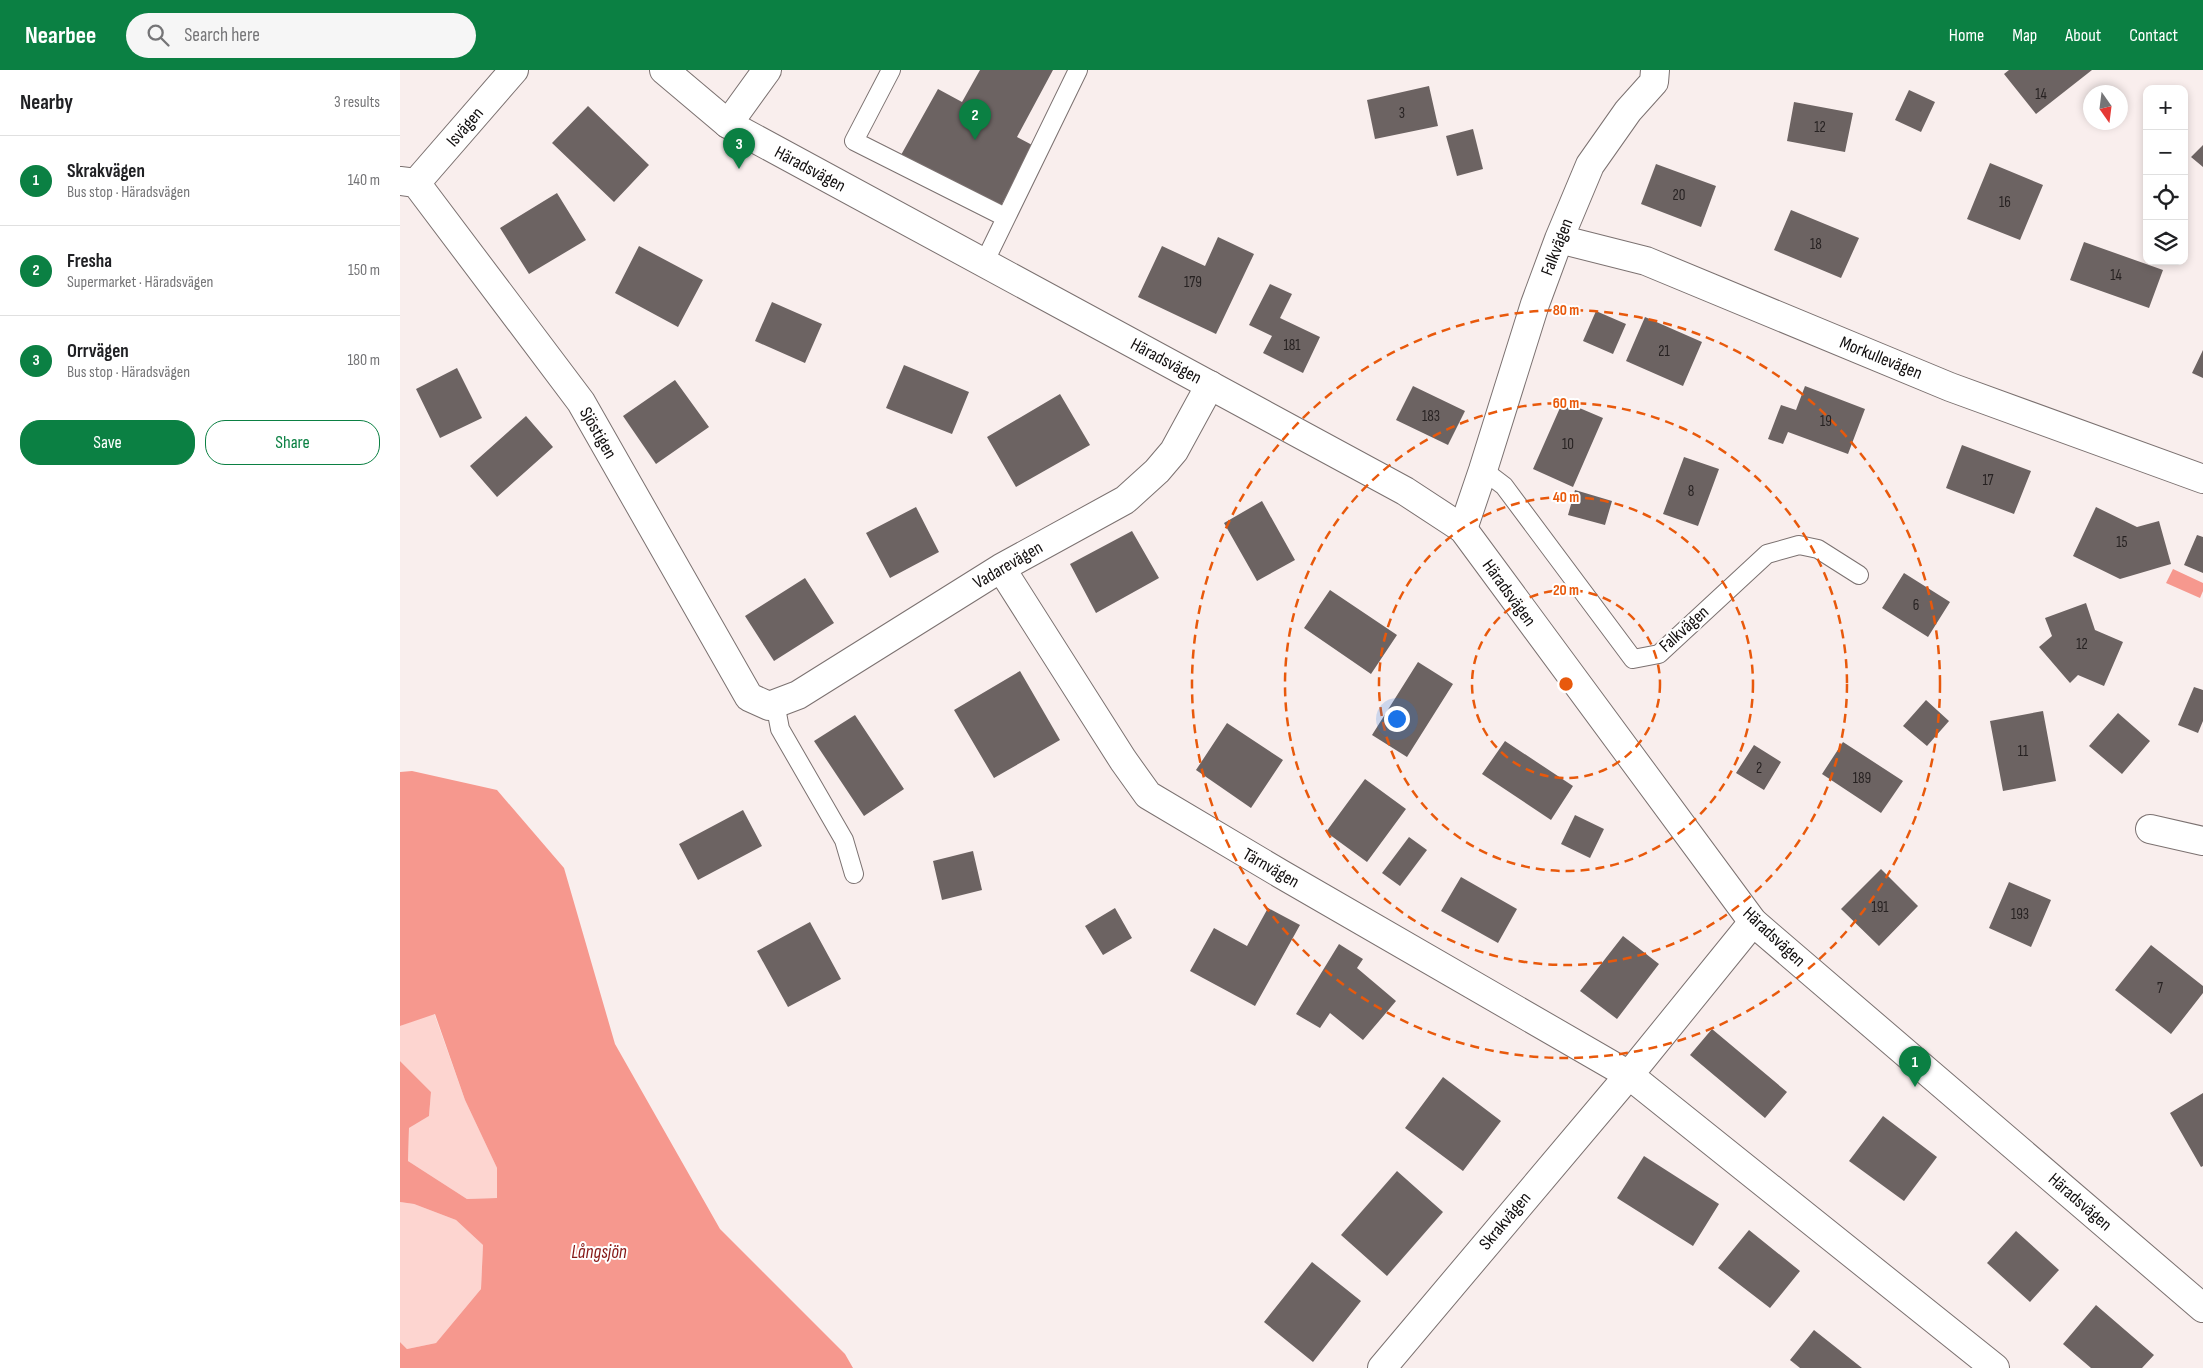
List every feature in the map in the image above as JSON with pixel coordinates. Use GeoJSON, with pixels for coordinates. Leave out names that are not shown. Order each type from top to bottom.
{"type":"FeatureCollection","features":[{"type":"Feature","properties":{"kind":"street","name":"Isvägen"},"geometry":{"type":"LineString","coordinates":[[408,182],[514,70]]}},
{"type":"Feature","properties":{"kind":"street","name":"Häradsvägen"},"geometry":{"type":"LineString","coordinates":[[664,70],[728,124],[1405,491],[1463,529],[1753,922],[2203,1308]]}},
{"type":"Feature","properties":{"kind":"street"},"geometry":{"type":"LineString","coordinates":[[728,124],[767,70]]}},
{"type":"Feature","properties":{"kind":"street","name":"Falkvägen"},"geometry":{"type":"LineString","coordinates":[[1463,529],[1535,304],[1590,164],[1628,111],[1654,82],[1654,70]]}},
{"type":"Feature","properties":{"kind":"street","name":"Sjöstigen"},"geometry":{"type":"LineString","coordinates":[[408,182],[581,402],[749,697],[772,704]]}},
{"type":"Feature","properties":{"kind":"street","name":"Morkullevägen"},"geometry":{"type":"LineString","coordinates":[[1559,239],[1646,261],[1950,387],[2203,479]]}},
{"type":"Feature","properties":{"kind":"street","name":"Vadarevägen"},"geometry":{"type":"LineString","coordinates":[[772,704],[798,695],[1001,568],[1125,500],[1157,471],[1174,451],[1210,385]]}},
{"type":"Feature","properties":{"kind":"street","name":"Tärnvägen"},"geometry":{"type":"LineString","coordinates":[[1001,568],[1148,795],[1272,869],[1629,1075]]}},
{"type":"Feature","properties":{"kind":"street"},"geometry":{"type":"LineString","coordinates":[[2150,829],[2203,841]]}},
{"type":"Feature","properties":{"kind":"street","name":"Skrakvägen"},"geometry":{"type":"LineString","coordinates":[[1382,1368],[1629,1075],[1753,922]]}},
{"type":"Feature","properties":{"kind":"street"},"geometry":{"type":"LineString","coordinates":[[1629,1075],[1995,1368]]}},
{"type":"Feature","properties":{"kind":"lane"},"geometry":{"type":"LineString","coordinates":[[891,70],[854,141],[1006,217]]}},
{"type":"Feature","properties":{"kind":"lane"},"geometry":{"type":"LineString","coordinates":[[984,263],[1078,70]]}},
{"type":"Feature","properties":{"kind":"lane","name":"Falkvägen"},"geometry":{"type":"LineString","coordinates":[[1483,470],[1504,486],[1633,659],[1659,654],[1767,554],[1799,545],[1818,549],[1859,575]]}},
{"type":"Feature","properties":{"kind":"lane"},"geometry":{"type":"LineString","coordinates":[[772,704],[780,730],[844,840],[854,874]]}},
{"type":"Feature","properties":{"kind":"shaded area"},"geometry":{"type":"Polygon","coordinates":[[[434,1013],[465,1100],[497,1168],[497,1198],[467,1199],[408,1161],[409,1128],[429,1116],[431,1092],[400,1061],[400,1026],[434,1013]]]}},
{"type":"Feature","properties":{"kind":"shaded area"},"geometry":{"type":"Polygon","coordinates":[[[400,1202],[414,1204],[456,1220],[483,1245],[481,1289],[436,1343],[407,1349],[400,1342],[400,1202]]]}},
{"type":"Feature","properties":{"kind":"water"},"geometry":{"type":"Polygon","coordinates":[[[2173,569],[2203,583],[2203,591],[2200,598],[2166,583],[2173,569]]]}},
{"type":"Feature","properties":{"kind":"water","name":"Långsjön"},"geometry":{"type":"Polygon","coordinates":[[[412,771],[497,790],[564,868],[615,1044],[720,1229],[845,1354],[853,1368],[400,1368],[400,1342],[407,1349],[436,1343],[481,1289],[483,1245],[456,1220],[414,1204],[400,1202],[400,1061],[431,1092],[429,1116],[409,1128],[408,1161],[467,1199],[497,1198],[497,1168],[465,1100],[435,1014],[400,1026],[400,772],[412,771]]]}},
{"type":"Feature","properties":{"kind":"building"},"geometry":{"type":"Polygon","coordinates":[[[980,70],[1053,70],[1017,137],[1034,146],[999,209],[901,155],[938,89],[962,102],[980,70]]]}},
{"type":"Feature","properties":{"kind":"building"},"geometry":{"type":"Polygon","coordinates":[[[2009,70],[2092,70],[2036,114],[2004,74],[2009,70]]]}},
{"type":"Feature","properties":{"kind":"building"},"geometry":{"type":"Polygon","coordinates":[[[1429,86],[1438,126],[1375,139],[1367,100],[1429,86]]]}},
{"type":"Feature","properties":{"kind":"building"},"geometry":{"type":"Polygon","coordinates":[[[1909,90],[1935,102],[1921,132],[1895,120],[1909,90]]]}},
{"type":"Feature","properties":{"kind":"building"},"geometry":{"type":"Polygon","coordinates":[[[1794,102],[1853,113],[1845,152],[1787,141],[1794,102]]]}},
{"type":"Feature","properties":{"kind":"building"},"geometry":{"type":"Polygon","coordinates":[[[588,106],[649,165],[614,202],[552,143],[588,106]]]}},
{"type":"Feature","properties":{"kind":"building"},"geometry":{"type":"Polygon","coordinates":[[[1473,129],[1483,169],[1457,176],[1446,136],[1473,129]]]}},
{"type":"Feature","properties":{"kind":"building"},"geometry":{"type":"Polygon","coordinates":[[[2203,145],[2203,167],[2191,157],[2203,145]]]}},
{"type":"Feature","properties":{"kind":"building"},"geometry":{"type":"Polygon","coordinates":[[[1990,163],[2043,185],[2020,240],[1967,219],[1990,163]]]}},
{"type":"Feature","properties":{"kind":"building"},"geometry":{"type":"Polygon","coordinates":[[[1656,164],[1716,186],[1701,227],[1641,204],[1656,164]]]}},
{"type":"Feature","properties":{"kind":"building"},"geometry":{"type":"Polygon","coordinates":[[[557,193],[586,240],[529,274],[500,228],[557,193]]]}},
{"type":"Feature","properties":{"kind":"building"},"geometry":{"type":"Polygon","coordinates":[[[1791,210],[1859,238],[1841,278],[1774,250],[1791,210]]]}},
{"type":"Feature","properties":{"kind":"building"},"geometry":{"type":"Polygon","coordinates":[[[1218,237],[1254,254],[1216,334],[1138,297],[1162,246],[1205,266],[1218,237]]]}},
{"type":"Feature","properties":{"kind":"building"},"geometry":{"type":"Polygon","coordinates":[[[2084,242],[2143,263],[2143,265],[2163,270],[2149,308],[2070,280],[2084,242]]]}},
{"type":"Feature","properties":{"kind":"building"},"geometry":{"type":"Polygon","coordinates":[[[639,246],[703,280],[678,327],[615,293],[639,246]]]}},
{"type":"Feature","properties":{"kind":"building"},"geometry":{"type":"Polygon","coordinates":[[[1270,284],[1292,294],[1280,318],[1320,337],[1303,373],[1263,353],[1272,336],[1249,325],[1270,284]]]}},
{"type":"Feature","properties":{"kind":"building"},"geometry":{"type":"Polygon","coordinates":[[[772,302],[822,324],[805,363],[755,341],[772,302]]]}},
{"type":"Feature","properties":{"kind":"building"},"geometry":{"type":"Polygon","coordinates":[[[1596,311],[1626,324],[1613,354],[1583,341],[1596,311]]]}},
{"type":"Feature","properties":{"kind":"building"},"geometry":{"type":"Polygon","coordinates":[[[1645,317],[1702,342],[1683,386],[1626,361],[1645,317]]]}},
{"type":"Feature","properties":{"kind":"building"},"geometry":{"type":"Polygon","coordinates":[[[2203,350],[2203,378],[2192,373],[2203,350]]]}},
{"type":"Feature","properties":{"kind":"building"},"geometry":{"type":"Polygon","coordinates":[[[904,365],[969,392],[952,434],[886,408],[904,365]]]}},
{"type":"Feature","properties":{"kind":"building"},"geometry":{"type":"Polygon","coordinates":[[[457,368],[482,418],[440,438],[416,389],[457,368]]]}},
{"type":"Feature","properties":{"kind":"building"},"geometry":{"type":"Polygon","coordinates":[[[675,380],[709,427],[656,464],[623,416],[675,380]]]}},
{"type":"Feature","properties":{"kind":"building"},"geometry":{"type":"Polygon","coordinates":[[[1413,386],[1465,411],[1448,445],[1396,420],[1413,386]]]}},
{"type":"Feature","properties":{"kind":"building"},"geometry":{"type":"Polygon","coordinates":[[[1805,386],[1865,409],[1848,454],[1788,432],[1783,444],[1768,439],[1781,405],[1796,410],[1805,386]]]}},
{"type":"Feature","properties":{"kind":"building"},"geometry":{"type":"Polygon","coordinates":[[[1060,394],[1090,445],[1016,487],[987,437],[1060,394]]]}},
{"type":"Feature","properties":{"kind":"building"},"geometry":{"type":"Polygon","coordinates":[[[1563,401],[1603,418],[1573,487],[1533,469],[1563,401]]]}},
{"type":"Feature","properties":{"kind":"building"},"geometry":{"type":"Polygon","coordinates":[[[526,416],[553,447],[497,497],[470,466],[526,416]]]}},
{"type":"Feature","properties":{"kind":"building"},"geometry":{"type":"Polygon","coordinates":[[[1962,445],[2031,471],[2014,514],[1946,488],[1962,445]]]}},
{"type":"Feature","properties":{"kind":"building"},"geometry":{"type":"Polygon","coordinates":[[[1684,457],[1719,469],[1698,526],[1663,514],[1684,457]]]}},
{"type":"Feature","properties":{"kind":"building"},"geometry":{"type":"Polygon","coordinates":[[[1575,490],[1612,501],[1605,525],[1568,515],[1575,490]]]}},
{"type":"Feature","properties":{"kind":"building"},"geometry":{"type":"Polygon","coordinates":[[[1262,501],[1295,560],[1257,581],[1224,523],[1262,501]]]}},
{"type":"Feature","properties":{"kind":"building"},"geometry":{"type":"Polygon","coordinates":[[[916,507],[939,552],[890,578],[866,533],[916,507]]]}},
{"type":"Feature","properties":{"kind":"building"},"geometry":{"type":"Polygon","coordinates":[[[2096,507],[2137,527],[2159,521],[2171,564],[2120,579],[2073,556],[2096,507]]]}},
{"type":"Feature","properties":{"kind":"building"},"geometry":{"type":"Polygon","coordinates":[[[1132,531],[1159,578],[1096,613],[1070,564],[1132,531]]]}},
{"type":"Feature","properties":{"kind":"building"},"geometry":{"type":"Polygon","coordinates":[[[2197,535],[2203,537],[2203,573],[2184,565],[2197,535]]]}},
{"type":"Feature","properties":{"kind":"building"},"geometry":{"type":"Polygon","coordinates":[[[1904,573],[1950,602],[1928,637],[1882,608],[1904,573]]]}},
{"type":"Feature","properties":{"kind":"building"},"geometry":{"type":"Polygon","coordinates":[[[805,578],[834,623],[774,661],[745,616],[805,578]]]}},
{"type":"Feature","properties":{"kind":"building"},"geometry":{"type":"Polygon","coordinates":[[[1330,590],[1397,635],[1371,674],[1304,628],[1330,590]]]}},
{"type":"Feature","properties":{"kind":"building"},"geometry":{"type":"Polygon","coordinates":[[[2086,603],[2095,630],[2123,642],[2104,686],[2078,675],[2070,683],[2039,647],[2052,636],[2045,618],[2086,603]]]}},
{"type":"Feature","properties":{"kind":"building"},"geometry":{"type":"Polygon","coordinates":[[[1418,662],[1453,684],[1407,757],[1372,735],[1418,662]]]}},
{"type":"Feature","properties":{"kind":"building"},"geometry":{"type":"Polygon","coordinates":[[[1020,671],[1060,740],[994,778],[954,710],[1020,671]]]}},
{"type":"Feature","properties":{"kind":"building"},"geometry":{"type":"Polygon","coordinates":[[[2194,687],[2203,690],[2203,721],[2198,733],[2178,725],[2194,687]]]}},
{"type":"Feature","properties":{"kind":"building"},"geometry":{"type":"Polygon","coordinates":[[[1926,700],[1949,721],[1927,746],[1903,726],[1926,700]]]}},
{"type":"Feature","properties":{"kind":"building"},"geometry":{"type":"Polygon","coordinates":[[[2043,711],[2056,781],[2003,791],[1990,721],[2043,711]]]}},
{"type":"Feature","properties":{"kind":"building"},"geometry":{"type":"Polygon","coordinates":[[[2118,713],[2150,741],[2122,774],[2089,746],[2118,713]]]}},
{"type":"Feature","properties":{"kind":"building"},"geometry":{"type":"Polygon","coordinates":[[[855,715],[904,789],[864,816],[814,741],[855,715]]]}},
{"type":"Feature","properties":{"kind":"building"},"geometry":{"type":"Polygon","coordinates":[[[1227,723],[1283,760],[1251,808],[1196,770],[1227,723]]]}},
{"type":"Feature","properties":{"kind":"building"},"geometry":{"type":"Polygon","coordinates":[[[1505,741],[1573,786],[1551,820],[1482,774],[1505,741]]]}},
{"type":"Feature","properties":{"kind":"building"},"geometry":{"type":"Polygon","coordinates":[[[1843,742],[1903,781],[1881,813],[1822,774],[1843,742]]]}},
{"type":"Feature","properties":{"kind":"building"},"geometry":{"type":"Polygon","coordinates":[[[1754,745],[1781,762],[1764,790],[1736,773],[1754,745]]]}},
{"type":"Feature","properties":{"kind":"building"},"geometry":{"type":"Polygon","coordinates":[[[1365,779],[1406,809],[1367,862],[1326,832],[1365,779]]]}},
{"type":"Feature","properties":{"kind":"building"},"geometry":{"type":"Polygon","coordinates":[[[743,810],[762,846],[698,880],[679,844],[743,810]]]}},
{"type":"Feature","properties":{"kind":"building"},"geometry":{"type":"Polygon","coordinates":[[[1575,815],[1604,829],[1590,858],[1561,844],[1575,815]]]}},
{"type":"Feature","properties":{"kind":"building"},"geometry":{"type":"Polygon","coordinates":[[[1409,837],[1427,850],[1400,886],[1382,873],[1409,837]]]}},
{"type":"Feature","properties":{"kind":"building"},"geometry":{"type":"Polygon","coordinates":[[[973,851],[982,890],[942,900],[933,861],[973,851]]]}},
{"type":"Feature","properties":{"kind":"building"},"geometry":{"type":"Polygon","coordinates":[[[1881,869],[1918,906],[1879,946],[1841,909],[1881,869]]]}},
{"type":"Feature","properties":{"kind":"building"},"geometry":{"type":"Polygon","coordinates":[[[1461,877],[1517,909],[1498,943],[1441,911],[1461,877]]]}},
{"type":"Feature","properties":{"kind":"building"},"geometry":{"type":"Polygon","coordinates":[[[2009,882],[2051,900],[2031,947],[1989,928],[2009,882]]]}},
{"type":"Feature","properties":{"kind":"building"},"geometry":{"type":"Polygon","coordinates":[[[1115,908],[1132,938],[1103,955],[1085,926],[1115,908]]]}},
{"type":"Feature","properties":{"kind":"building"},"geometry":{"type":"Polygon","coordinates":[[[1268,908],[1300,925],[1255,1006],[1190,971],[1214,928],[1247,946],[1268,908]]]}},
{"type":"Feature","properties":{"kind":"building"},"geometry":{"type":"Polygon","coordinates":[[[810,922],[841,979],[788,1007],[757,951],[810,922]]]}},
{"type":"Feature","properties":{"kind":"building"},"geometry":{"type":"Polygon","coordinates":[[[1623,936],[1659,964],[1617,1019],[1580,991],[1623,936]]]}},
{"type":"Feature","properties":{"kind":"building"},"geometry":{"type":"Polygon","coordinates":[[[1339,944],[1363,959],[1357,968],[1396,1001],[1363,1040],[1330,1013],[1320,1028],[1296,1014],[1339,944]]]}},
{"type":"Feature","properties":{"kind":"building"},"geometry":{"type":"Polygon","coordinates":[[[2151,945],[2203,986],[2203,993],[2171,1034],[2115,990],[2151,945]]]}},
{"type":"Feature","properties":{"kind":"building"},"geometry":{"type":"Polygon","coordinates":[[[1712,1029],[1787,1092],[1765,1118],[1690,1055],[1712,1029]]]}},
{"type":"Feature","properties":{"kind":"building"},"geometry":{"type":"Polygon","coordinates":[[[1443,1077],[1501,1121],[1463,1171],[1405,1128],[1443,1077]]]}},
{"type":"Feature","properties":{"kind":"building"},"geometry":{"type":"Polygon","coordinates":[[[2203,1093],[2203,1166],[2201,1167],[2170,1113],[2203,1093]]]}},
{"type":"Feature","properties":{"kind":"building"},"geometry":{"type":"Polygon","coordinates":[[[1883,1116],[1937,1157],[1904,1201],[1849,1161],[1883,1116]]]}},
{"type":"Feature","properties":{"kind":"building"},"geometry":{"type":"Polygon","coordinates":[[[1644,1156],[1719,1204],[1693,1246],[1617,1198],[1644,1156]]]}},
{"type":"Feature","properties":{"kind":"building"},"geometry":{"type":"Polygon","coordinates":[[[1397,1171],[1443,1212],[1387,1276],[1341,1235],[1397,1171]]]}},
{"type":"Feature","properties":{"kind":"building"},"geometry":{"type":"Polygon","coordinates":[[[1749,1230],[1800,1271],[1770,1308],[1718,1268],[1749,1230]]]}},
{"type":"Feature","properties":{"kind":"building"},"geometry":{"type":"Polygon","coordinates":[[[2016,1231],[2059,1270],[2030,1302],[1987,1263],[2016,1231]]]}},
{"type":"Feature","properties":{"kind":"building"},"geometry":{"type":"Polygon","coordinates":[[[1312,1262],[1361,1301],[1313,1362],[1264,1322],[1312,1262]]]}},
{"type":"Feature","properties":{"kind":"building"},"geometry":{"type":"Polygon","coordinates":[[[2096,1305],[2154,1355],[2142,1368],[2091,1368],[2063,1344],[2096,1305]]]}},
{"type":"Feature","properties":{"kind":"building"},"geometry":{"type":"Polygon","coordinates":[[[1814,1330],[1862,1368],[1800,1368],[1790,1360],[1814,1330]]]}},
{"type":"Feature","properties":{"kind":"place","name":"Fresha"},"geometry":{"type":"Point","coordinates":[975,140]}},
{"type":"Feature","properties":{"kind":"place","name":"Orrvägen"},"geometry":{"type":"Point","coordinates":[739,169]}},
{"type":"Feature","properties":{"kind":"place","name":"Skrakvägen"},"geometry":{"type":"Point","coordinates":[1915,1087]}}]}
